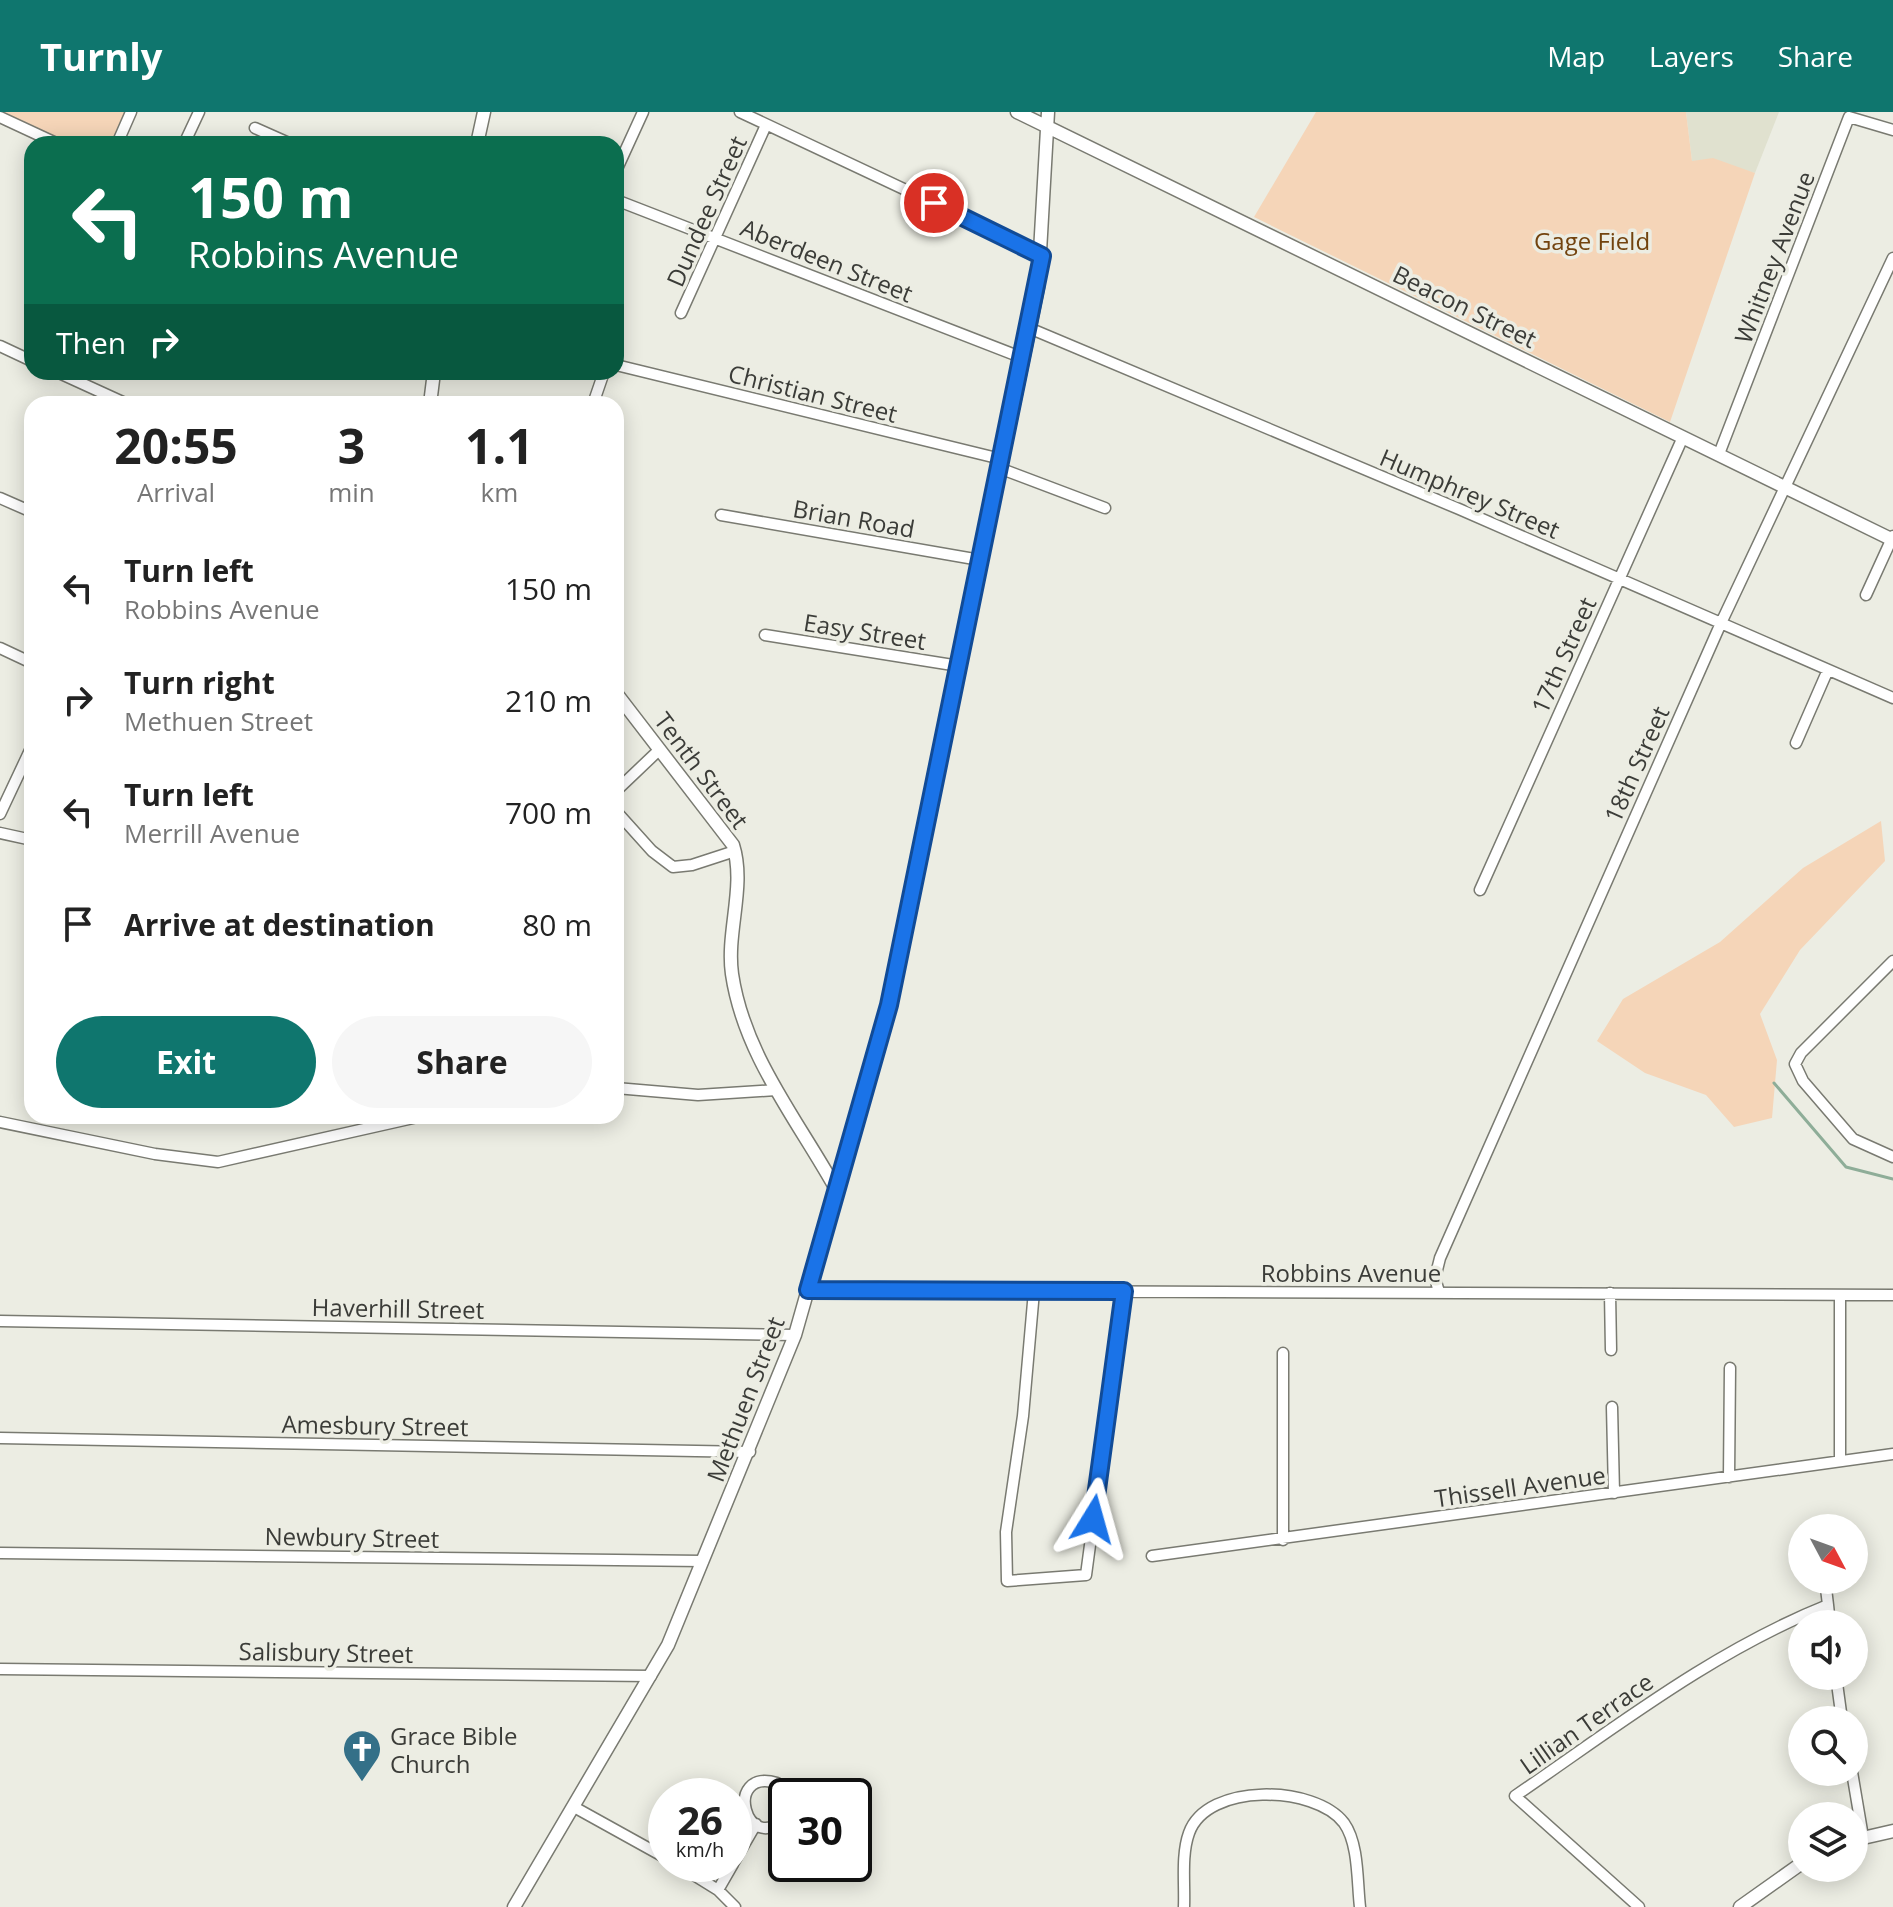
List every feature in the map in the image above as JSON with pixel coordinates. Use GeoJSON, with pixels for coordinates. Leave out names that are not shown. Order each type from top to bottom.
{"type":"FeatureCollection","features":[{"type":"Feature","properties":{"kind":"street"},"geometry":{"type":"LineString","coordinates":[[120,136],[131,112]]}},
{"type":"Feature","properties":{"kind":"street"},"geometry":{"type":"LineString","coordinates":[[188,136],[199,112]]}},
{"type":"Feature","properties":{"kind":"street"},"geometry":{"type":"LineString","coordinates":[[479,136],[484,112]]}},
{"type":"Feature","properties":{"kind":"street"},"geometry":{"type":"LineString","coordinates":[[624,154],[643,112]]}},
{"type":"Feature","properties":{"kind":"street"},"geometry":{"type":"LineString","coordinates":[[740,112],[1042,254]]}},
{"type":"Feature","properties":{"kind":"street","name":"Beacon Street"},"geometry":{"type":"LineString","coordinates":[[1017,112],[1893,539]]}},
{"type":"Feature","properties":{"kind":"street","name":"Methuen Street"},"geometry":{"type":"LineString","coordinates":[[514,1907],[651,1676],[750,1452],[795,1335],[889,1005],[1023,358],[1042,254],[1048,112]]}},
{"type":"Feature","properties":{"kind":"street"},"geometry":{"type":"LineString","coordinates":[[0,117],[41,136]]}},
{"type":"Feature","properties":{"kind":"street","name":"Whitney Avenue"},"geometry":{"type":"LineString","coordinates":[[1719,454],[1849,117],[1893,130]]}},
{"type":"Feature","properties":{"kind":"street","name":"Dundee Street"},"geometry":{"type":"LineString","coordinates":[[681,313],[766,125]]}},
{"type":"Feature","properties":{"kind":"street"},"geometry":{"type":"LineString","coordinates":[[255,128],[269,136]]}},
{"type":"Feature","properties":{"kind":"street","name":"Aberdeen Street"},"geometry":{"type":"LineString","coordinates":[[624,203],[1023,358]]}},
{"type":"Feature","properties":{"kind":"street","name":"18th Street"},"geometry":{"type":"LineString","coordinates":[[1439,1292],[1435,1278],[1440,1258],[1721,623],[1893,258]]}},
{"type":"Feature","properties":{"kind":"street","name":"Humphrey Street"},"geometry":{"type":"LineString","coordinates":[[1029,328],[1893,698]]}},
{"type":"Feature","properties":{"kind":"street"},"geometry":{"type":"LineString","coordinates":[[0,346],[24,357]]}},
{"type":"Feature","properties":{"kind":"street","name":"Christian Street"},"geometry":{"type":"LineString","coordinates":[[624,367],[1000,464],[1105,508]]}},
{"type":"Feature","properties":{"kind":"street"},"geometry":{"type":"LineString","coordinates":[[74,380],[110,396]]}},
{"type":"Feature","properties":{"kind":"street","name":"17th Street"},"geometry":{"type":"LineString","coordinates":[[1480,890],[1683,437]]}},
{"type":"Feature","properties":{"kind":"street"},"geometry":{"type":"LineString","coordinates":[[0,498],[24,508]]}},
{"type":"Feature","properties":{"kind":"street","name":"Brian Road"},"geometry":{"type":"LineString","coordinates":[[721,515],[980,560]]}},
{"type":"Feature","properties":{"kind":"street"},"geometry":{"type":"LineString","coordinates":[[1866,595],[1893,539]]}},
{"type":"Feature","properties":{"kind":"street","name":"Easy Street"},"geometry":{"type":"LineString","coordinates":[[765,635],[959,666]]}},
{"type":"Feature","properties":{"kind":"street"},"geometry":{"type":"LineString","coordinates":[[0,648],[24,659]]}},
{"type":"Feature","properties":{"kind":"street"},"geometry":{"type":"LineString","coordinates":[[1796,743],[1827,672]]}},
{"type":"Feature","properties":{"kind":"street","name":"Tenth Street"},"geometry":{"type":"LineString","coordinates":[[624,704],[719,825],[735,851],[737,870],[732,973],[744,1025],[776,1090],[836,1189]]}},
{"type":"Feature","properties":{"kind":"street"},"geometry":{"type":"LineString","coordinates":[[624,783],[659,750]]}},
{"type":"Feature","properties":{"kind":"street"},"geometry":{"type":"LineString","coordinates":[[0,814],[24,763]]}},
{"type":"Feature","properties":{"kind":"street"},"geometry":{"type":"LineString","coordinates":[[624,820],[652,851],[676,867],[735,851]]}},
{"type":"Feature","properties":{"kind":"street"},"geometry":{"type":"LineString","coordinates":[[0,833],[24,838]]}},
{"type":"Feature","properties":{"kind":"street"},"geometry":{"type":"LineString","coordinates":[[1893,961],[1796,1059],[1795,1064],[1803,1081],[1853,1139],[1893,1157]]}},
{"type":"Feature","properties":{"kind":"street"},"geometry":{"type":"LineString","coordinates":[[624,1089],[698,1095],[776,1090]]}},
{"type":"Feature","properties":{"kind":"street"},"geometry":{"type":"LineString","coordinates":[[0,1122],[155,1154],[218,1162],[387,1124]]}},
{"type":"Feature","properties":{"kind":"street","name":"Robbins Avenue"},"geometry":{"type":"LineString","coordinates":[[808,1290],[1893,1295]]}},
{"type":"Feature","properties":{"kind":"street"},"geometry":{"type":"LineString","coordinates":[[1034,1291],[1023,1416],[1006,1532],[1007,1581],[1086,1575],[1124,1291]]}},
{"type":"Feature","properties":{"kind":"street"},"geometry":{"type":"LineString","coordinates":[[1610,1293],[1611,1350]]}},
{"type":"Feature","properties":{"kind":"street"},"geometry":{"type":"LineString","coordinates":[[1840,1295],[1840,1461]]}},
{"type":"Feature","properties":{"kind":"street","name":"Haverhill Street"},"geometry":{"type":"LineString","coordinates":[[0,1321],[795,1335]]}},
{"type":"Feature","properties":{"kind":"street"},"geometry":{"type":"LineString","coordinates":[[1283,1353],[1283,1540]]}},
{"type":"Feature","properties":{"kind":"street"},"geometry":{"type":"LineString","coordinates":[[1729,1477],[1730,1368]]}},
{"type":"Feature","properties":{"kind":"street"},"geometry":{"type":"LineString","coordinates":[[1612,1407],[1614,1493]]}},
{"type":"Feature","properties":{"kind":"street","name":"Amesbury Street"},"geometry":{"type":"LineString","coordinates":[[0,1438],[750,1452]]}},
{"type":"Feature","properties":{"kind":"street","name":"Thissell Avenue"},"geometry":{"type":"LineString","coordinates":[[1152,1556],[1893,1454]]}},
{"type":"Feature","properties":{"kind":"street","name":"Newbury Street"},"geometry":{"type":"LineString","coordinates":[[0,1553],[703,1561]]}},
{"type":"Feature","properties":{"kind":"street"},"geometry":{"type":"LineString","coordinates":[[1827,1594],[1829,1610]]}},
{"type":"Feature","properties":{"kind":"street","name":"Lillian Terrace"},"geometry":{"type":"LineString","coordinates":[[1639,1907],[1515,1796],[1671,1688],[1799,1617],[1828,1605]]}},
{"type":"Feature","properties":{"kind":"street","name":"Salisbury Street"},"geometry":{"type":"LineString","coordinates":[[0,1669],[651,1676]]}},
{"type":"Feature","properties":{"kind":"street"},"geometry":{"type":"LineString","coordinates":[[768,1783],[753,1786],[747,1793],[744,1808],[756,1824],[768,1825]]}},
{"type":"Feature","properties":{"kind":"street"},"geometry":{"type":"LineString","coordinates":[[1184,1907],[1188,1833],[1209,1806],[1238,1796],[1304,1799],[1334,1812],[1351,1839],[1360,1907]]}},
{"type":"Feature","properties":{"kind":"street"},"geometry":{"type":"LineString","coordinates":[[574,1807],[648,1848]]}},
{"type":"Feature","properties":{"kind":"street"},"geometry":{"type":"LineString","coordinates":[[752,1831],[756,1824]]}},
{"type":"Feature","properties":{"kind":"street"},"geometry":{"type":"LineString","coordinates":[[1868,1836],[1893,1831]]}},
{"type":"Feature","properties":{"kind":"street"},"geometry":{"type":"LineString","coordinates":[[1740,1907],[1788,1873]]}},
{"type":"Feature","properties":{"kind":"street"},"geometry":{"type":"LineString","coordinates":[[705,1882],[735,1907]]}},
{"type":"Feature","properties":{"kind":"street"},"geometry":{"type":"LineString","coordinates":[[718,1890],[722,1882]]}},
{"type":"Feature","properties":{"kind":"shaded area"},"geometry":{"type":"Polygon","coordinates":[[[1686,112],[1779,112],[1755,173],[1719,163],[1692,161],[1686,112]]]}},
{"type":"Feature","properties":{"kind":"green space"},"geometry":{"type":"Polygon","coordinates":[[[0,112],[131,112],[120,136],[41,136],[0,117],[0,112]]]}},
{"type":"Feature","properties":{"kind":"green space","name":"Gage Field"},"geometry":{"type":"Polygon","coordinates":[[[1316,112],[1686,112],[1692,161],[1713,158],[1755,173],[1670,422],[1254,217],[1316,112]]]}},
{"type":"Feature","properties":{"kind":"green space"},"geometry":{"type":"Polygon","coordinates":[[[1881,821],[1885,861],[1800,950],[1760,1014],[1777,1060],[1772,1118],[1734,1127],[1706,1095],[1645,1073],[1597,1041],[1623,999],[1720,942],[1803,868],[1881,821]]]}},
{"type":"Feature","properties":{"kind":"waterway"},"geometry":{"type":"LineString","coordinates":[[1774,1083],[1846,1167],[1893,1179]]}},
{"type":"Feature","properties":{"kind":"place","name":"Grace Bible Church"},"geometry":{"type":"Point","coordinates":[362,1783]}},
{"type":"Feature","properties":{"kind":"route"},"geometry":{"type":"LineString","coordinates":[[934,203],[1042,256],[889,1005],[808,1290],[1124,1291],[1093,1519]]}}]}
